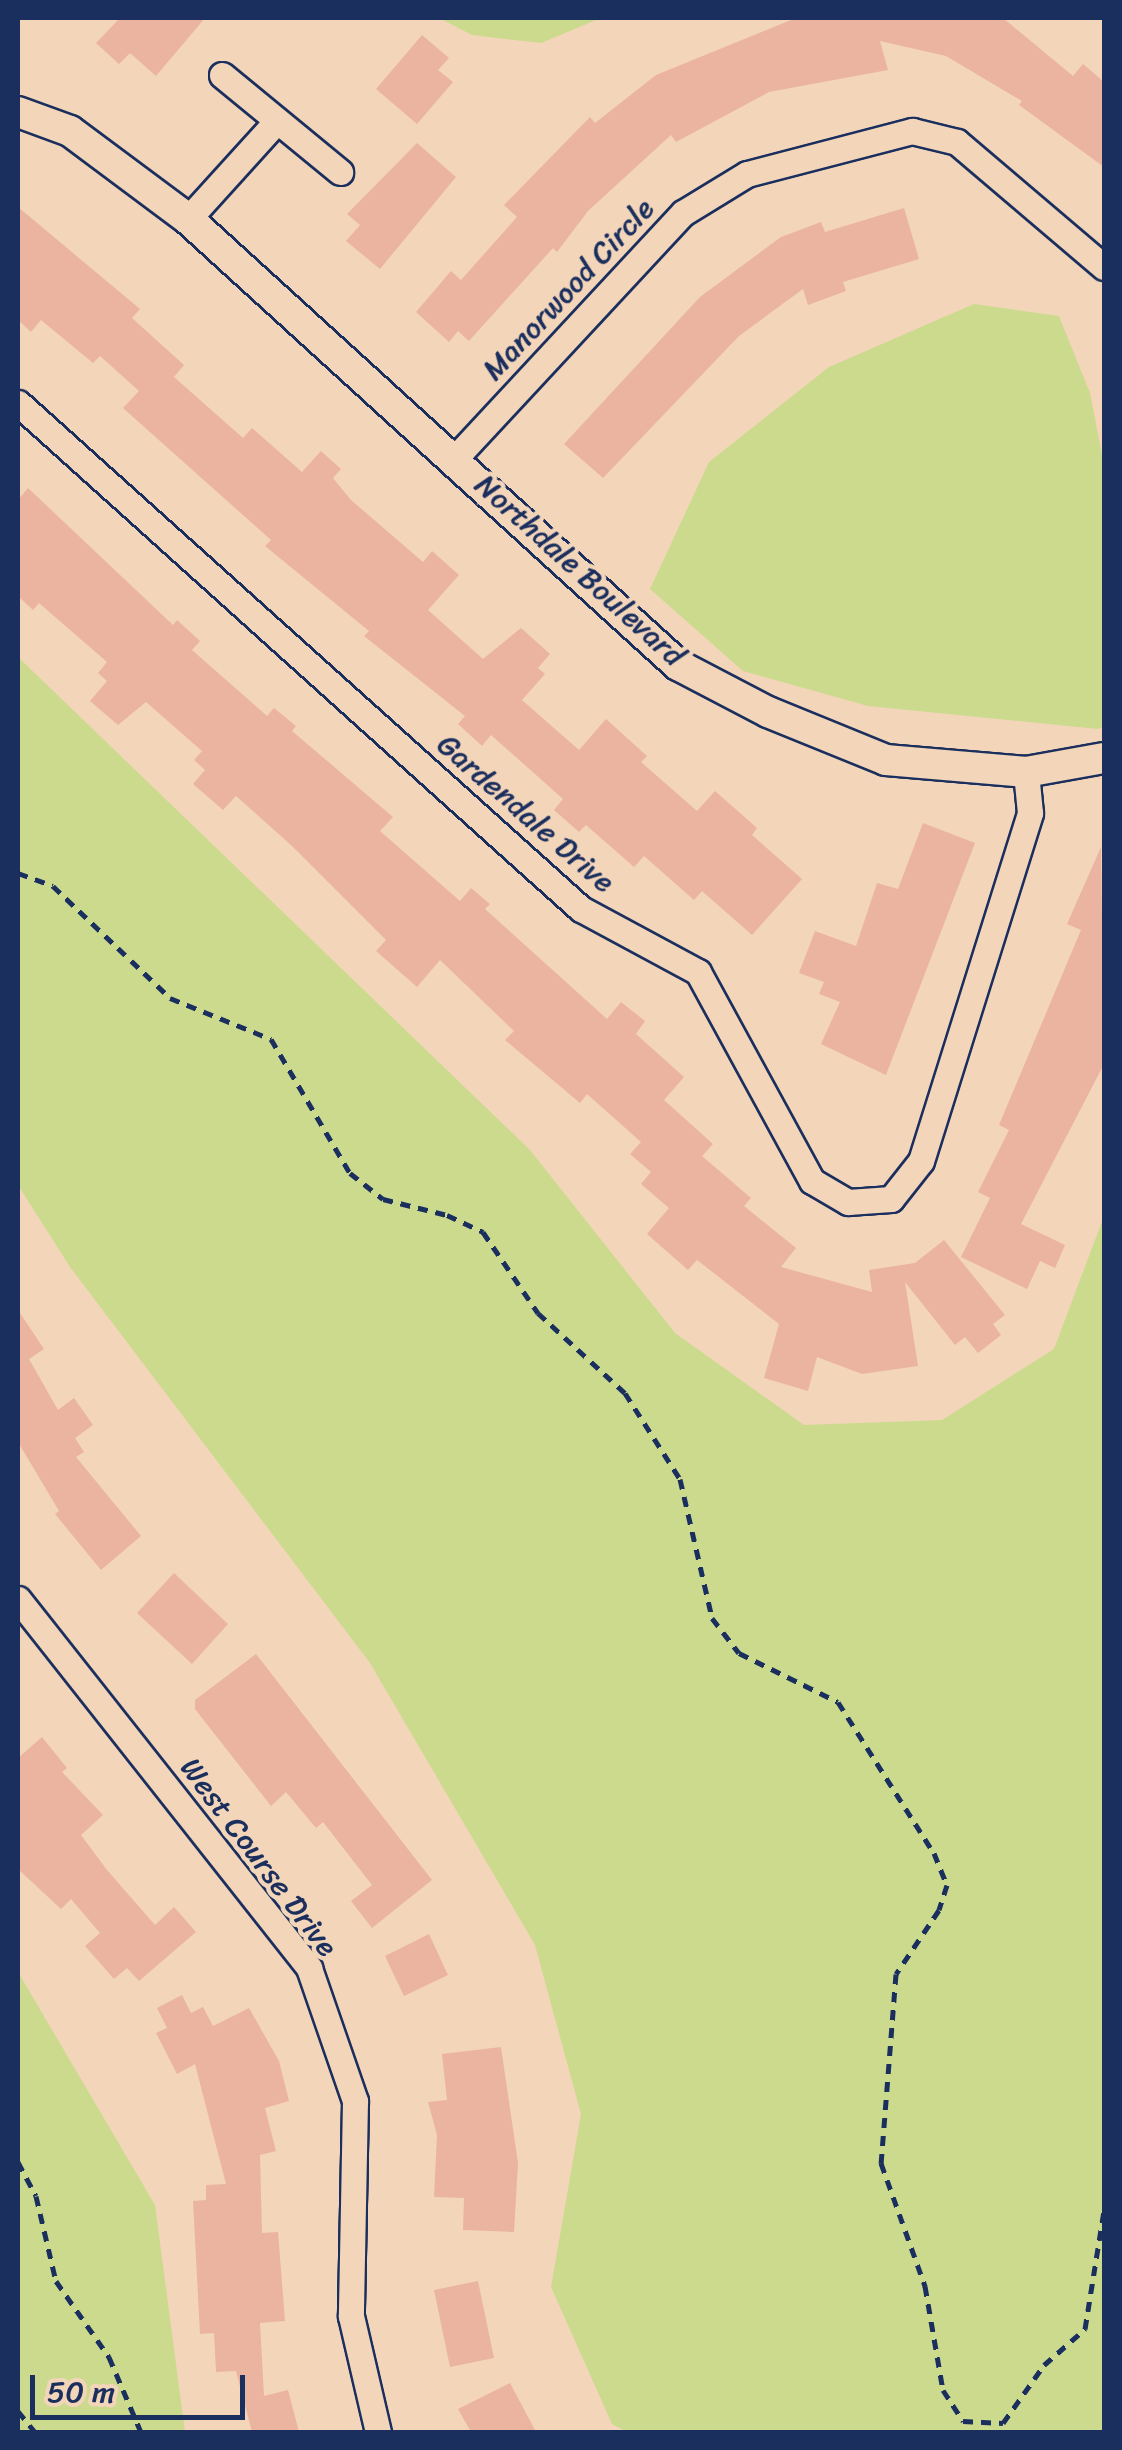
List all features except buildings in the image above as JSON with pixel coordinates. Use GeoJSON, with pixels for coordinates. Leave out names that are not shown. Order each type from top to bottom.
{"type":"FeatureCollection","features":[{"type":"Feature","properties":{"kind":"street"},"geometry":{"type":"LineString","coordinates":[[222,75],[274,123],[340,172]]}},
{"type":"Feature","properties":{"kind":"street","name":"Northdale Boulevard"},"geometry":{"type":"LineString","coordinates":[[18,112],[70,131],[188,220],[456,457],[678,665],[768,712],[886,760],[1026,772],[1104,758]]}},
{"type":"Feature","properties":{"kind":"street"},"geometry":{"type":"LineString","coordinates":[[188,220],[274,123]]}},
{"type":"Feature","properties":{"kind":"street","name":"Manorwood Circle"},"geometry":{"type":"LineString","coordinates":[[456,457],[684,212],[747,174],[912,131],[942,138],[957,142],[1104,267]]}},
{"type":"Feature","properties":{"kind":"street","name":"Gardendale Drive"},"geometry":{"type":"LineString","coordinates":[[18,403],[581,909],[698,972],[812,1181],[848,1202],[891,1199],[920,1161],[1030,814],[1026,772]]}},
{"type":"Feature","properties":{"kind":"street","name":"West Course Drive"},"geometry":{"type":"LineString","coordinates":[[18,1598],[309,1968],[355,2102],[351,2316],[378,2432]]}},
{"type":"Feature","properties":{"kind":"path"},"geometry":{"type":"LineString","coordinates":[[18,872],[53,886],[170,998],[271,1039],[350,1174],[372,1191],[483,1232],[538,1312],[625,1393],[680,1479],[712,1618],[739,1653],[838,1702],[934,1853],[947,1885],[939,1910],[896,1974],[881,2163],[925,2286],[943,2390],[963,2421],[1003,2423],[1044,2365],[1085,2330],[1104,2210]]}},
{"type":"Feature","properties":{"kind":"path"},"geometry":{"type":"LineString","coordinates":[[18,2162],[36,2196],[56,2281],[109,2357],[141,2432]]}},
{"type":"Feature","properties":{"kind":"path"},"geometry":{"type":"LineString","coordinates":[[18,2411],[34,2432]]}},
{"type":"Feature","properties":{"kind":"green space"},"geometry":{"type":"Polygon","coordinates":[[[439,18],[601,18],[541,43],[472,35],[439,18]]]}},
{"type":"Feature","properties":{"kind":"green space"},"geometry":{"type":"Polygon","coordinates":[[[974,304],[1059,316],[1090,393],[1104,465],[1104,726],[1098,729],[868,706],[743,671],[650,589],[709,462],[829,367],[974,304]]]}},
{"type":"Feature","properties":{"kind":"green space"},"geometry":{"type":"Polygon","coordinates":[[[18,657],[530,1150],[675,1333],[804,1425],[942,1420],[1054,1349],[1104,1216],[1104,2432],[627,2432],[612,2424],[551,2287],[581,2114],[535,1945],[370,1663],[70,1267],[18,1185],[18,657]]]}},
{"type":"Feature","properties":{"kind":"green space"},"geometry":{"type":"Polygon","coordinates":[[[18,1972],[155,2205],[185,2432],[18,2432],[18,1972]]]}}]}
